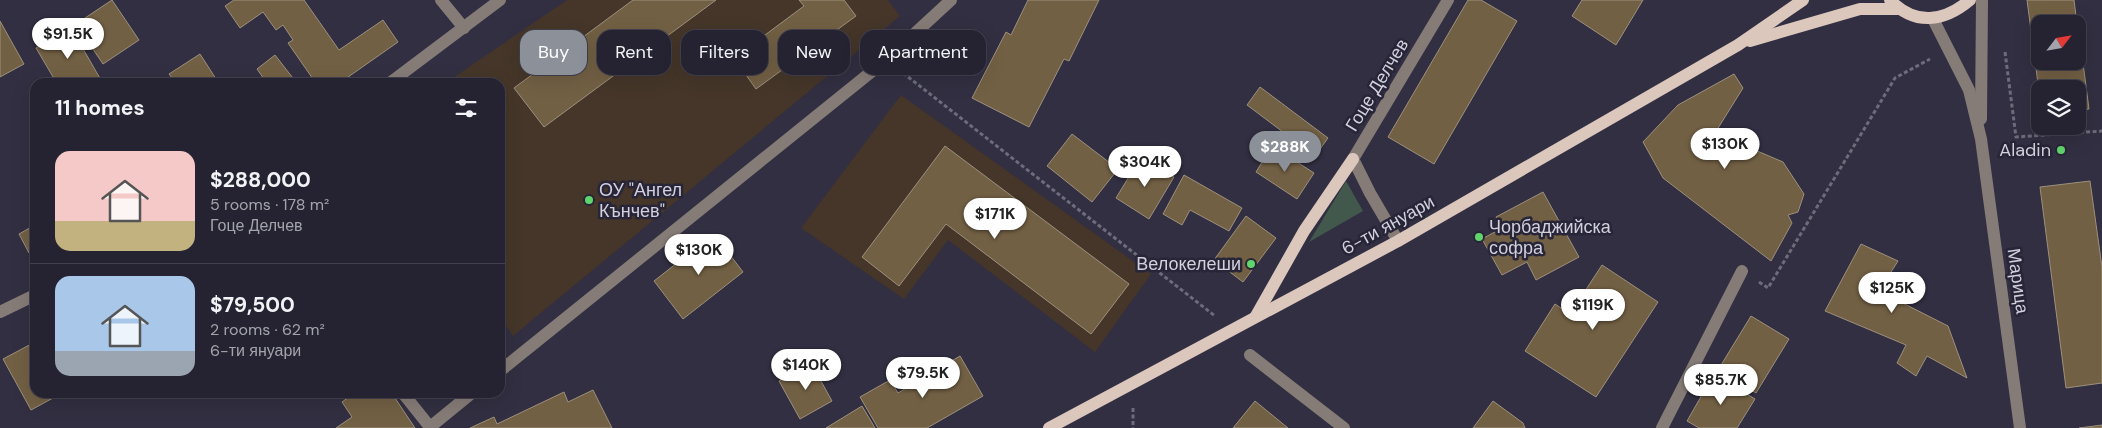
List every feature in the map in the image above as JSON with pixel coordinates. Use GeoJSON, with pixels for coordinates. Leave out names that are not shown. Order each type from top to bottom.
{"type":"FeatureCollection","features":[{"type":"Feature","properties":{"kind":"main road"},"geometry":{"type":"LineString","coordinates":[[1738,45],[1803,0]]}},
{"type":"Feature","properties":{"kind":"main road"},"geometry":{"type":"LineString","coordinates":[[1738,45],[1860,9],[1894,4],[1919,18],[1934,18],[1956,12],[1970,0]]}},
{"type":"Feature","properties":{"kind":"main road","name":"6-ти януари"},"geometry":{"type":"LineString","coordinates":[[1050,428],[1231,329],[1398,241],[1738,45]]}},
{"type":"Feature","properties":{"kind":"main road"},"geometry":{"type":"LineString","coordinates":[[1255,317],[1304,231],[1353,159]]}},
{"type":"Feature","properties":{"kind":"street"},"geometry":{"type":"LineString","coordinates":[[441,0],[464,28]]}},
{"type":"Feature","properties":{"kind":"street"},"geometry":{"type":"LineString","coordinates":[[396,78],[500,0]]}},
{"type":"Feature","properties":{"kind":"street"},"geometry":{"type":"LineString","coordinates":[[918,30],[951,0]]}},
{"type":"Feature","properties":{"kind":"street","name":"Гоце Делчев"},"geometry":{"type":"LineString","coordinates":[[1398,241],[1353,159],[1448,0]]}},
{"type":"Feature","properties":{"kind":"street"},"geometry":{"type":"LineString","coordinates":[[1981,139],[1982,0]]}},
{"type":"Feature","properties":{"kind":"street"},"geometry":{"type":"LineString","coordinates":[[1934,18],[1969,90],[1981,139]]}},
{"type":"Feature","properties":{"kind":"street"},"geometry":{"type":"LineString","coordinates":[[505,366],[867,75]]}},
{"type":"Feature","properties":{"kind":"street","name":"Марица"},"geometry":{"type":"LineString","coordinates":[[1981,139],[2020,428]]}},
{"type":"Feature","properties":{"kind":"street"},"geometry":{"type":"LineString","coordinates":[[1662,428],[1742,271]]}},
{"type":"Feature","properties":{"kind":"street"},"geometry":{"type":"LineString","coordinates":[[0,312],[30,297]]}},
{"type":"Feature","properties":{"kind":"street"},"geometry":{"type":"LineString","coordinates":[[1250,355],[1344,428]]}},
{"type":"Feature","properties":{"kind":"street"},"geometry":{"type":"LineString","coordinates":[[406,398],[429,428],[466,398]]}},
{"type":"Feature","properties":{"kind":"path"},"geometry":{"type":"LineString","coordinates":[[2004,43],[2016,137],[2102,131]]}},
{"type":"Feature","properties":{"kind":"path"},"geometry":{"type":"LineString","coordinates":[[1742,271],[1768,288],[1895,78],[1949,48]]}},
{"type":"Feature","properties":{"kind":"path"},"geometry":{"type":"LineString","coordinates":[[905,75],[1231,329]]}},
{"type":"Feature","properties":{"kind":"shaded area","name":"ОУ \"Ангел Кънчев\""},"geometry":{"type":"Polygon","coordinates":[[[567,0],[888,0],[900,16],[883,30],[860,30],[860,49],[850,57],[850,30],[778,30],[778,75],[829,75],[513,336],[505,324],[505,78],[453,78],[520,32],[520,75],[587,75],[587,30],[523,30],[567,0]]]}},
{"type":"Feature","properties":{"kind":"shaded area"},"geometry":{"type":"Polygon","coordinates":[[[901,95],[1151,274],[1095,352],[948,240],[904,299],[801,228],[901,95]]]}},
{"type":"Feature","properties":{"kind":"green space"},"geometry":{"type":"Polygon","coordinates":[[[1346,181],[1363,211],[1309,242],[1346,181]]]}},
{"type":"Feature","properties":{"kind":"building"},"geometry":{"type":"Polygon","coordinates":[[[112,0],[139,40],[103,64],[76,24],[112,0]]]}},
{"type":"Feature","properties":{"kind":"building"},"geometry":{"type":"Polygon","coordinates":[[[234,0],[304,0],[339,50],[383,20],[398,42],[347,78],[312,78],[288,43],[293,40],[283,25],[276,30],[263,12],[240,28],[225,6],[234,0]]]}},
{"type":"Feature","properties":{"kind":"building"},"geometry":{"type":"Polygon","coordinates":[[[633,0],[716,0],[671,33],[671,30],[597,30],[597,75],[614,75],[544,127],[514,88],[532,75],[587,75],[587,34],[633,0]]]}},
{"type":"Feature","properties":{"kind":"building"},"geometry":{"type":"Polygon","coordinates":[[[799,0],[844,0],[856,16],[837,30],[778,30],[778,73],[756,89],[746,75],[768,75],[768,33],[804,6],[799,0]]]}},
{"type":"Feature","properties":{"kind":"building"},"geometry":{"type":"Polygon","coordinates":[[[1028,0],[1099,0],[1069,61],[1064,59],[1029,127],[972,98],[984,75],[986,75],[986,71],[1006,32],[1011,35],[1028,0]]]}},
{"type":"Feature","properties":{"kind":"building"},"geometry":{"type":"Polygon","coordinates":[[[1468,0],[1481,0],[1517,21],[1434,164],[1388,137],[1468,0]]]}},
{"type":"Feature","properties":{"kind":"building"},"geometry":{"type":"Polygon","coordinates":[[[1582,0],[1643,0],[1616,45],[1572,16],[1582,0]]]}},
{"type":"Feature","properties":{"kind":"building"},"geometry":{"type":"Polygon","coordinates":[[[2027,0],[2074,0],[2076,15],[2031,15],[2031,30],[2027,0]]]}},
{"type":"Feature","properties":{"kind":"building"},"geometry":{"type":"Polygon","coordinates":[[[0,21],[24,64],[0,77],[0,21]]]}},
{"type":"Feature","properties":{"kind":"building"},"geometry":{"type":"Polygon","coordinates":[[[71,28],[100,78],[54,78],[36,48],[71,28]]]}},
{"type":"Feature","properties":{"kind":"building"},"geometry":{"type":"Polygon","coordinates":[[[200,54],[215,78],[172,78],[169,74],[200,54]]]}},
{"type":"Feature","properties":{"kind":"building"},"geometry":{"type":"Polygon","coordinates":[[[275,55],[293,78],[263,78],[257,69],[275,55]]]}},
{"type":"Feature","properties":{"kind":"building"},"geometry":{"type":"Polygon","coordinates":[[[2036,70],[2084,70],[2085,80],[2038,80],[2036,70]]]}},
{"type":"Feature","properties":{"kind":"building"},"geometry":{"type":"Polygon","coordinates":[[[1734,74],[1743,88],[1715,133],[1783,162],[1804,194],[1798,212],[1788,215],[1792,223],[1771,261],[1663,178],[1643,142],[1678,105],[1734,74]]]}},
{"type":"Feature","properties":{"kind":"building"},"geometry":{"type":"Polygon","coordinates":[[[2086,86],[2089,109],[2086,110],[2086,86]]]}},
{"type":"Feature","properties":{"kind":"building"},"geometry":{"type":"Polygon","coordinates":[[[1260,87],[1328,138],[1315,156],[1247,105],[1260,87]]]}},
{"type":"Feature","properties":{"kind":"building"},"geometry":{"type":"Polygon","coordinates":[[[1072,134],[1118,169],[1092,202],[1047,166],[1072,134]]]}},
{"type":"Feature","properties":{"kind":"building"},"geometry":{"type":"Polygon","coordinates":[[[945,146],[1129,284],[1091,334],[946,224],[899,286],[862,257],[945,146]]]}},
{"type":"Feature","properties":{"kind":"building"},"geometry":{"type":"Polygon","coordinates":[[[1272,146],[1314,173],[1297,199],[1256,172],[1272,146]]]}},
{"type":"Feature","properties":{"kind":"building"},"geometry":{"type":"Polygon","coordinates":[[[1141,157],[1174,177],[1149,219],[1116,198],[1141,157]]]}},
{"type":"Feature","properties":{"kind":"building"},"geometry":{"type":"Polygon","coordinates":[[[1184,175],[1242,208],[1229,231],[1190,210],[1182,225],[1163,214],[1184,175]]]}},
{"type":"Feature","properties":{"kind":"building"},"geometry":{"type":"Polygon","coordinates":[[[2090,181],[2102,267],[2102,383],[2066,388],[2040,187],[2090,181]]]}},
{"type":"Feature","properties":{"kind":"building"},"geometry":{"type":"Polygon","coordinates":[[[1543,192],[1579,257],[1536,280],[1527,262],[1502,275],[1482,239],[1502,228],[1496,217],[1543,192]]]}},
{"type":"Feature","properties":{"kind":"building"},"geometry":{"type":"Polygon","coordinates":[[[1246,216],[1276,238],[1243,282],[1214,260],[1246,216]]]}},
{"type":"Feature","properties":{"kind":"building"},"geometry":{"type":"Polygon","coordinates":[[[30,228],[29,253],[19,234],[30,228]]]}},
{"type":"Feature","properties":{"kind":"building"},"geometry":{"type":"Polygon","coordinates":[[[714,234],[743,272],[683,319],[654,281],[714,234]]]}},
{"type":"Feature","properties":{"kind":"building"},"geometry":{"type":"Polygon","coordinates":[[[1861,244],[1898,261],[1879,291],[1948,326],[1967,378],[1927,356],[1916,376],[1897,363],[1906,345],[1825,311],[1861,244]]]}},
{"type":"Feature","properties":{"kind":"building"},"geometry":{"type":"Polygon","coordinates":[[[1602,265],[1658,302],[1596,397],[1525,351],[1555,304],[1570,314],[1602,265]]]}},
{"type":"Feature","properties":{"kind":"building"},"geometry":{"type":"Polygon","coordinates":[[[1751,316],[1789,339],[1756,393],[1718,370],[1751,316]]]}},
{"type":"Feature","properties":{"kind":"building"},"geometry":{"type":"Polygon","coordinates":[[[30,345],[30,398],[53,398],[31,410],[3,359],[30,345]]]}},
{"type":"Feature","properties":{"kind":"building"},"geometry":{"type":"Polygon","coordinates":[[[960,356],[983,396],[927,428],[878,428],[860,397],[890,380],[898,393],[960,356]]]}},
{"type":"Feature","properties":{"kind":"building"},"geometry":{"type":"Polygon","coordinates":[[[811,363],[832,401],[800,419],[779,381],[811,363]]]}},
{"type":"Feature","properties":{"kind":"building"},"geometry":{"type":"Polygon","coordinates":[[[1714,374],[1755,399],[1737,428],[1699,428],[1687,421],[1714,374]]]}},
{"type":"Feature","properties":{"kind":"building"},"geometry":{"type":"Polygon","coordinates":[[[593,390],[612,428],[470,428],[494,417],[497,424],[564,392],[568,402],[593,390]]]}},
{"type":"Feature","properties":{"kind":"building"},"geometry":{"type":"Polygon","coordinates":[[[348,398],[395,398],[415,428],[336,428],[352,417],[342,402],[348,398]]]}},
{"type":"Feature","properties":{"kind":"building"},"geometry":{"type":"Polygon","coordinates":[[[1255,401],[1288,428],[1233,428],[1255,401]]]}},
{"type":"Feature","properties":{"kind":"building"},"geometry":{"type":"Polygon","coordinates":[[[1493,401],[1523,423],[1525,428],[1473,428],[1493,401]]]}},
{"type":"Feature","properties":{"kind":"building"},"geometry":{"type":"Polygon","coordinates":[[[862,406],[875,428],[826,428],[862,406]]]}},
{"type":"Feature","properties":{"kind":"building"},"geometry":{"type":"Polygon","coordinates":[[[2102,425],[2102,428],[2079,428],[2102,425]]]}},
{"type":"Feature","properties":{"kind":"place","name":"Aladin"},"geometry":{"type":"Point","coordinates":[2061,150]}},
{"type":"Feature","properties":{"kind":"place","name":"ОУ \"Ангел Кънчев\""},"geometry":{"type":"Point","coordinates":[589,200]}},
{"type":"Feature","properties":{"kind":"place","name":"Чорбаджийска софра"},"geometry":{"type":"Point","coordinates":[1479,237]}},
{"type":"Feature","properties":{"kind":"place","name":"Велокелеши"},"geometry":{"type":"Point","coordinates":[1251,264]}}]}
